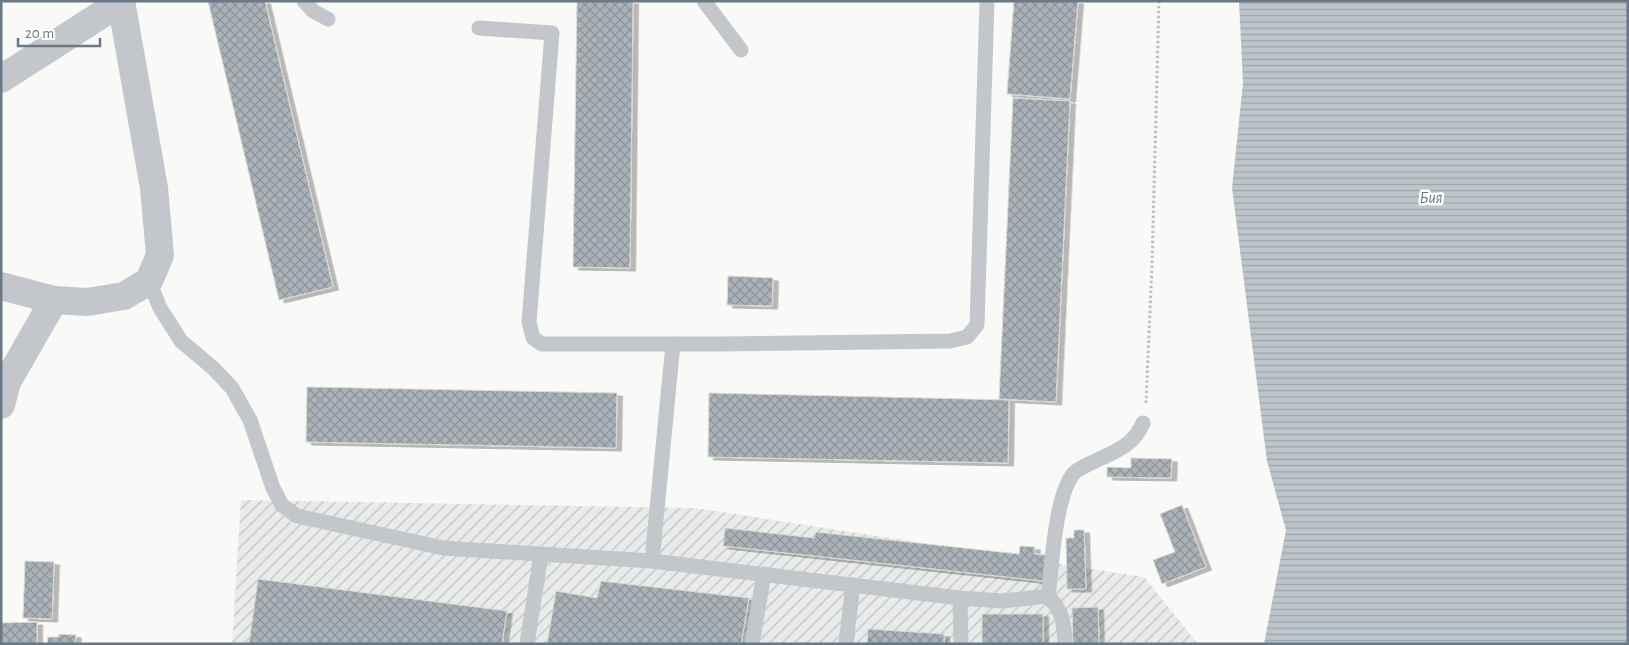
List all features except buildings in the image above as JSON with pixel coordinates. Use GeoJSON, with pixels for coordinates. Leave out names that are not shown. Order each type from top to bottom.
{"type":"FeatureCollection","features":[{"type":"Feature","properties":{"kind":"street"},"geometry":{"type":"LineString","coordinates":[[1,79],[121,2],[154,188],[160,255],[149,281],[124,296],[87,302],[54,300],[1,286]]}},
{"type":"Feature","properties":{"kind":"street"},"geometry":{"type":"LineString","coordinates":[[1,405],[8,382],[54,300]]}},
{"type":"Feature","properties":{"kind":"lane"},"geometry":{"type":"LineString","coordinates":[[304,1],[313,11],[328,19]]}},
{"type":"Feature","properties":{"kind":"lane"},"geometry":{"type":"LineString","coordinates":[[704,1],[741,50]]}},
{"type":"Feature","properties":{"kind":"lane"},"geometry":{"type":"LineString","coordinates":[[479,28],[552,32],[529,322],[533,338],[542,344],[950,341],[967,337],[977,324],[987,1]]}},
{"type":"Feature","properties":{"kind":"lane"},"geometry":{"type":"LineString","coordinates":[[149,281],[160,308],[181,340],[213,368],[232,388],[250,420],[273,488],[282,505],[297,516],[443,548],[652,561],[1002,602],[1048,596]]}},
{"type":"Feature","properties":{"kind":"lane"},"geometry":{"type":"LineString","coordinates":[[652,561],[673,344]]}},
{"type":"Feature","properties":{"kind":"lane"},"geometry":{"type":"LineString","coordinates":[[1065,644],[1062,616],[1048,596],[1059,509],[1064,490],[1076,472],[1131,443],[1139,434],[1143,422]]}},
{"type":"Feature","properties":{"kind":"lane"},"geometry":{"type":"LineString","coordinates":[[527,644],[541,555]]}},
{"type":"Feature","properties":{"kind":"lane"},"geometry":{"type":"LineString","coordinates":[[752,644],[764,574]]}},
{"type":"Feature","properties":{"kind":"lane"},"geometry":{"type":"LineString","coordinates":[[846,644],[853,585]]}},
{"type":"Feature","properties":{"kind":"lane"},"geometry":{"type":"LineString","coordinates":[[960,598],[961,644]]}},
{"type":"Feature","properties":{"kind":"path"},"geometry":{"type":"LineString","coordinates":[[1143,422],[1147,396],[1152,265],[1159,1]]}},
{"type":"Feature","properties":{"kind":"shaded area"},"geometry":{"type":"Polygon","coordinates":[[[241,500],[695,508],[1144,577],[1198,644],[232,644],[241,500]]]}},
{"type":"Feature","properties":{"kind":"water","name":"Бия"},"geometry":{"type":"Polygon","coordinates":[[[1239,1],[1628,1],[1628,644],[1264,644],[1286,530],[1267,461],[1232,188],[1243,83],[1239,1]]]}}]}
